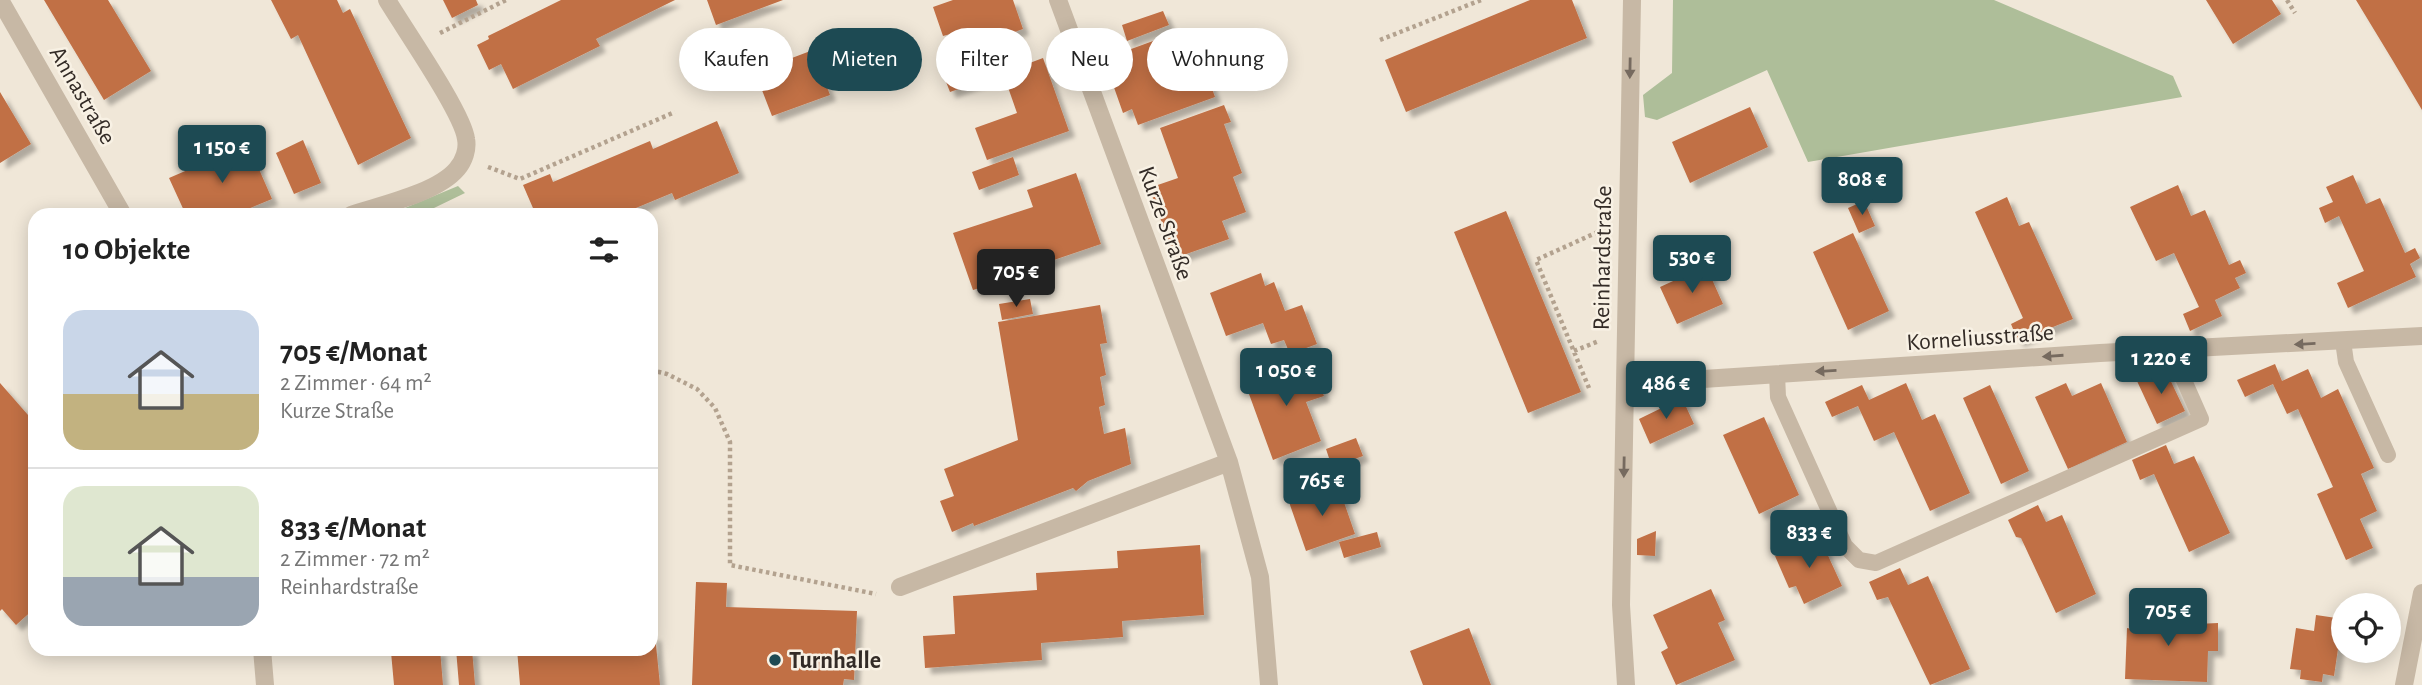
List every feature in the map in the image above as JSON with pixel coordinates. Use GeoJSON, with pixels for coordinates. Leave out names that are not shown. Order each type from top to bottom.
{"type":"FeatureCollection","features":[{"type":"Feature","properties":{"kind":"street","name":"Annastraße"},"geometry":{"type":"LineString","coordinates":[[0,0],[119,208]]}},
{"type":"Feature","properties":{"kind":"street"},"geometry":{"type":"LineString","coordinates":[[371,208],[430,188],[457,170],[464,158],[466,138],[457,116],[387,0]]}},
{"type":"Feature","properties":{"kind":"street","name":"Kurze Straße"},"geometry":{"type":"LineString","coordinates":[[1058,0],[1229,462],[1260,577],[1269,685]]}},
{"type":"Feature","properties":{"kind":"street","name":"Reinhardstraße"},"geometry":{"type":"LineString","coordinates":[[1626,685],[1621,605],[1632,0]]}},
{"type":"Feature","properties":{"kind":"street","name":"Korneliusstraße"},"geometry":{"type":"LineString","coordinates":[[1626,384],[2178,348],[2422,336]]}},
{"type":"Feature","properties":{"kind":"street"},"geometry":{"type":"LineString","coordinates":[[900,587],[1229,462]]}},
{"type":"Feature","properties":{"kind":"street"},"geometry":{"type":"LineString","coordinates":[[2404,685],[2422,593]]}},
{"type":"Feature","properties":{"kind":"street"},"geometry":{"type":"LineString","coordinates":[[263,656],[265,685]]}},
{"type":"Feature","properties":{"kind":"lane"},"geometry":{"type":"LineString","coordinates":[[2343,341],[2346,362],[2388,455]]}},
{"type":"Feature","properties":{"kind":"lane"},"geometry":{"type":"LineString","coordinates":[[1777,374],[1778,397],[1844,546],[1858,560],[1876,563],[2201,419],[2179,369],[2178,348]]}},
{"type":"Feature","properties":{"kind":"path"},"geometry":{"type":"LineString","coordinates":[[414,46],[506,0]]}},
{"type":"Feature","properties":{"kind":"path"},"geometry":{"type":"LineString","coordinates":[[1380,40],[1480,0]]}},
{"type":"Feature","properties":{"kind":"path"},"geometry":{"type":"LineString","coordinates":[[2287,0],[2295,13]]}},
{"type":"Feature","properties":{"kind":"path"},"geometry":{"type":"LineString","coordinates":[[464,158],[520,179],[675,112]]}},
{"type":"Feature","properties":{"kind":"path"},"geometry":{"type":"LineString","coordinates":[[1589,388],[1536,260],[1628,219]]}},
{"type":"Feature","properties":{"kind":"path"},"geometry":{"type":"LineString","coordinates":[[658,372],[697,389],[715,408],[730,442],[730,565],[872,595],[900,587]]}},
{"type":"Feature","properties":{"kind":"green space"},"geometry":{"type":"Polygon","coordinates":[[[1673,0],[1994,0],[2173,76],[2182,97],[1808,162],[1767,70],[1657,120],[1645,117],[1643,95],[1672,73],[1673,0]]]}},
{"type":"Feature","properties":{"kind":"green space"},"geometry":{"type":"Polygon","coordinates":[[[458,186],[465,193],[434,208],[405,208],[458,186]]]}},
{"type":"Feature","properties":{"kind":"building"},"geometry":{"type":"Polygon","coordinates":[[[44,0],[108,0],[151,71],[104,100],[44,0]]]}},
{"type":"Feature","properties":{"kind":"building"},"geometry":{"type":"Polygon","coordinates":[[[271,0],[337,0],[343,13],[350,9],[411,138],[358,165],[298,35],[291,39],[271,0]]]}},
{"type":"Feature","properties":{"kind":"building"},"geometry":{"type":"Polygon","coordinates":[[[443,0],[476,0],[478,5],[452,18],[443,0]]]}},
{"type":"Feature","properties":{"kind":"building"},"geometry":{"type":"Polygon","coordinates":[[[561,0],[675,0],[596,39],[600,46],[513,89],[501,64],[489,70],[477,45],[489,39],[488,36],[561,0]]]}},
{"type":"Feature","properties":{"kind":"building"},"geometry":{"type":"Polygon","coordinates":[[[707,0],[783,0],[716,25],[707,0]]]}},
{"type":"Feature","properties":{"kind":"building"},"geometry":{"type":"Polygon","coordinates":[[[953,0],[1013,0],[1023,28],[940,28],[933,7],[953,0]]]}},
{"type":"Feature","properties":{"kind":"building"},"geometry":{"type":"Polygon","coordinates":[[[1530,0],[1572,0],[1587,38],[1406,112],[1385,60],[1530,0]]]}},
{"type":"Feature","properties":{"kind":"building"},"geometry":{"type":"Polygon","coordinates":[[[2206,0],[2272,0],[2281,14],[2233,44],[2206,0]]]}},
{"type":"Feature","properties":{"kind":"building"},"geometry":{"type":"Polygon","coordinates":[[[2356,0],[2422,0],[2422,110],[2393,61],[2356,0]]]}},
{"type":"Feature","properties":{"kind":"building"},"geometry":{"type":"Polygon","coordinates":[[[1163,11],[1169,25],[1147,28],[1147,33],[1133,39],[1133,28],[1123,28],[1122,25],[1163,11]]]}},
{"type":"Feature","properties":{"kind":"building"},"geometry":{"type":"Polygon","coordinates":[[[1147,43],[1147,91],[1213,91],[1215,97],[1138,125],[1132,109],[1123,113],[1115,91],[1133,91],[1133,48],[1147,43]]]}},
{"type":"Feature","properties":{"kind":"building"},"geometry":{"type":"Polygon","coordinates":[[[807,52],[807,91],[828,91],[830,95],[772,116],[762,91],[793,91],[793,58],[807,52]]]}},
{"type":"Feature","properties":{"kind":"building"},"geometry":{"type":"Polygon","coordinates":[[[1043,58],[1046,66],[1046,91],[1055,91],[1069,131],[987,160],[975,128],[1017,113],[1009,91],[1032,91],[1032,62],[1043,58]]]}},
{"type":"Feature","properties":{"kind":"building"},"geometry":{"type":"Polygon","coordinates":[[[0,92],[31,144],[0,163],[0,92]]]}},
{"type":"Feature","properties":{"kind":"building"},"geometry":{"type":"Polygon","coordinates":[[[1224,105],[1231,122],[1224,124],[1242,173],[1233,177],[1246,212],[1222,221],[1229,239],[1175,258],[1149,188],[1178,178],[1160,128],[1224,105]]]}},
{"type":"Feature","properties":{"kind":"building"},"geometry":{"type":"Polygon","coordinates":[[[1750,107],[1768,147],[1690,183],[1672,142],[1750,107]]]}},
{"type":"Feature","properties":{"kind":"building"},"geometry":{"type":"Polygon","coordinates":[[[717,121],[739,173],[675,200],[672,193],[636,208],[533,208],[523,185],[550,174],[553,182],[650,141],[653,149],[717,121]]]}},
{"type":"Feature","properties":{"kind":"building"},"geometry":{"type":"Polygon","coordinates":[[[303,140],[321,183],[294,194],[276,153],[303,140]]]}},
{"type":"Feature","properties":{"kind":"building"},"geometry":{"type":"Polygon","coordinates":[[[248,144],[272,199],[250,208],[183,208],[169,178],[248,144]]]}},
{"type":"Feature","properties":{"kind":"building"},"geometry":{"type":"Polygon","coordinates":[[[1013,157],[1019,175],[979,190],[972,172],[1013,157]]]}},
{"type":"Feature","properties":{"kind":"building"},"geometry":{"type":"Polygon","coordinates":[[[1076,173],[1101,244],[1042,264],[1044,268],[973,290],[953,233],[1033,207],[1027,190],[1076,173]]]}},
{"type":"Feature","properties":{"kind":"building"},"geometry":{"type":"Polygon","coordinates":[[[2353,175],[2366,204],[2380,198],[2405,253],[2415,248],[2420,258],[2410,264],[2416,277],[2348,308],[2337,283],[2364,271],[2339,216],[2325,223],[2319,208],[2333,202],[2326,187],[2353,175]]]}},
{"type":"Feature","properties":{"kind":"building"},"geometry":{"type":"Polygon","coordinates":[[[2178,185],[2191,216],[2205,210],[2229,265],[2240,260],[2246,273],[2235,278],[2240,288],[2215,300],[2222,316],[2190,331],[2183,314],[2199,307],[2174,253],[2156,261],[2130,207],[2178,185]]]}},
{"type":"Feature","properties":{"kind":"building"},"geometry":{"type":"Polygon","coordinates":[[[2007,197],[2019,226],[2029,222],[2073,319],[2018,341],[2011,324],[2023,318],[1975,212],[2007,197]]]}},
{"type":"Feature","properties":{"kind":"building"},"geometry":{"type":"Polygon","coordinates":[[[1864,201],[1875,226],[1859,233],[1848,208],[1864,201]]]}},
{"type":"Feature","properties":{"kind":"building"},"geometry":{"type":"Polygon","coordinates":[[[1506,211],[1581,392],[1528,413],[1454,232],[1506,211]]]}},
{"type":"Feature","properties":{"kind":"building"},"geometry":{"type":"Polygon","coordinates":[[[1853,233],[1889,311],[1848,330],[1813,252],[1853,233]]]}},
{"type":"Feature","properties":{"kind":"building"},"geometry":{"type":"Polygon","coordinates":[[[1706,266],[1723,304],[1677,324],[1660,287],[1706,266]]]}},
{"type":"Feature","properties":{"kind":"building"},"geometry":{"type":"Polygon","coordinates":[[[1261,273],[1265,286],[1274,282],[1285,311],[1302,305],[1317,344],[1290,354],[1284,340],[1271,344],[1263,323],[1226,336],[1210,293],[1261,273]]]}},
{"type":"Feature","properties":{"kind":"building"},"geometry":{"type":"Polygon","coordinates":[[[1030,299],[1033,314],[1002,320],[999,304],[1030,299]]]}},
{"type":"Feature","properties":{"kind":"building"},"geometry":{"type":"Polygon","coordinates":[[[1100,305],[1107,343],[1100,344],[1106,375],[1100,377],[1105,405],[1099,407],[1104,434],[1125,428],[1131,464],[1088,481],[1076,491],[1073,488],[952,532],[940,501],[954,496],[944,469],[1018,440],[998,322],[1100,305]]]}},
{"type":"Feature","properties":{"kind":"building"},"geometry":{"type":"Polygon","coordinates":[[[1295,363],[1299,371],[1312,366],[1324,396],[1306,402],[1321,441],[1273,460],[1245,383],[1295,363]]]}},
{"type":"Feature","properties":{"kind":"building"},"geometry":{"type":"Polygon","coordinates":[[[2275,364],[2282,381],[2308,369],[2321,398],[2338,389],[2374,468],[2361,474],[2377,511],[2360,519],[2373,548],[2346,560],[2317,494],[2333,487],[2298,409],[2287,414],[2273,384],[2245,397],[2237,380],[2275,364]]]}},
{"type":"Feature","properties":{"kind":"building"},"geometry":{"type":"Polygon","coordinates":[[[2165,369],[2185,411],[2157,424],[2137,381],[2165,369]]]}},
{"type":"Feature","properties":{"kind":"building"},"geometry":{"type":"Polygon","coordinates":[[[0,383],[28,415],[28,614],[16,625],[2,609],[0,611],[0,383]]]}},
{"type":"Feature","properties":{"kind":"building"},"geometry":{"type":"Polygon","coordinates":[[[1906,383],[1922,420],[1935,414],[1970,493],[1930,511],[1894,432],[1874,441],[1858,406],[1832,417],[1825,402],[1862,385],[1869,400],[1906,383]]]}},
{"type":"Feature","properties":{"kind":"building"},"geometry":{"type":"Polygon","coordinates":[[[2066,383],[2072,396],[2101,383],[2127,442],[2068,469],[2035,397],[2066,383]]]}},
{"type":"Feature","properties":{"kind":"building"},"geometry":{"type":"Polygon","coordinates":[[[1990,385],[2029,471],[2001,484],[1963,398],[1990,385]]]}},
{"type":"Feature","properties":{"kind":"building"},"geometry":{"type":"Polygon","coordinates":[[[1682,398],[1694,424],[1650,444],[1639,419],[1682,398]]]}},
{"type":"Feature","properties":{"kind":"building"},"geometry":{"type":"Polygon","coordinates":[[[1764,417],[1799,495],[1759,514],[1723,435],[1764,417]]]}},
{"type":"Feature","properties":{"kind":"building"},"geometry":{"type":"Polygon","coordinates":[[[1356,438],[1363,456],[1332,467],[1326,449],[1356,438]]]}},
{"type":"Feature","properties":{"kind":"building"},"geometry":{"type":"Polygon","coordinates":[[[2166,445],[2174,464],[2194,456],[2230,533],[2189,552],[2154,474],[2140,480],[2132,460],[2166,445]]]}},
{"type":"Feature","properties":{"kind":"building"},"geometry":{"type":"Polygon","coordinates":[[[1338,485],[1355,534],[1306,551],[1289,502],[1338,485]]]}},
{"type":"Feature","properties":{"kind":"building"},"geometry":{"type":"Polygon","coordinates":[[[2038,505],[2046,522],[2062,515],[2096,594],[2056,613],[2021,538],[2016,537],[2008,520],[2038,505]]]}},
{"type":"Feature","properties":{"kind":"building"},"geometry":{"type":"Polygon","coordinates":[[[1656,531],[1655,556],[1637,555],[1637,539],[1656,531]]]}},
{"type":"Feature","properties":{"kind":"building"},"geometry":{"type":"Polygon","coordinates":[[[1377,532],[1381,547],[1344,558],[1339,542],[1377,532]]]}},
{"type":"Feature","properties":{"kind":"building"},"geometry":{"type":"Polygon","coordinates":[[[1819,536],[1842,586],[1804,604],[1796,586],[1789,588],[1775,556],[1819,536]]]}},
{"type":"Feature","properties":{"kind":"building"},"geometry":{"type":"Polygon","coordinates":[[[1200,545],[1204,615],[1122,621],[1123,637],[1041,643],[1042,660],[925,668],[923,636],[955,634],[953,596],[1037,590],[1036,573],[1118,568],[1117,551],[1200,545]]]}},
{"type":"Feature","properties":{"kind":"building"},"geometry":{"type":"Polygon","coordinates":[[[1900,568],[1908,585],[1928,576],[1970,669],[1930,685],[1888,597],[1877,600],[1869,582],[1900,568]]]}},
{"type":"Feature","properties":{"kind":"building","name":"Turnhalle"},"geometry":{"type":"Polygon","coordinates":[[[696,582],[727,583],[726,607],[857,611],[854,680],[844,679],[843,685],[692,685],[696,582]]]}},
{"type":"Feature","properties":{"kind":"building"},"geometry":{"type":"Polygon","coordinates":[[[1711,589],[1725,620],[1718,623],[1735,660],[1676,685],[1661,652],[1668,648],[1653,615],[1711,589]]]}},
{"type":"Feature","properties":{"kind":"building"},"geometry":{"type":"Polygon","coordinates":[[[2179,608],[2174,611],[2175,625],[2218,623],[2218,651],[2208,651],[2207,682],[2125,679],[2127,628],[2132,629],[2132,612],[2179,608]]]}},
{"type":"Feature","properties":{"kind":"building"},"geometry":{"type":"Polygon","coordinates":[[[2316,615],[2331,617],[2331,663],[2336,663],[2334,676],[2323,674],[2322,682],[2300,679],[2301,670],[2290,669],[2296,628],[2314,631],[2316,615]]]}},
{"type":"Feature","properties":{"kind":"building"},"geometry":{"type":"Polygon","coordinates":[[[1469,628],[1491,685],[1423,685],[1410,651],[1469,628]]]}},
{"type":"Feature","properties":{"kind":"building"},"geometry":{"type":"Polygon","coordinates":[[[391,656],[441,656],[443,685],[394,685],[391,656]]]}},
{"type":"Feature","properties":{"kind":"building"},"geometry":{"type":"Polygon","coordinates":[[[457,656],[473,656],[475,685],[459,685],[457,656]]]}},
{"type":"Feature","properties":{"kind":"building"},"geometry":{"type":"Polygon","coordinates":[[[518,656],[657,656],[660,685],[520,685],[518,656]]]}},
{"type":"Feature","properties":{"kind":"place","name":"Turnhalle"},"geometry":{"type":"Point","coordinates":[775,660]}}]}
